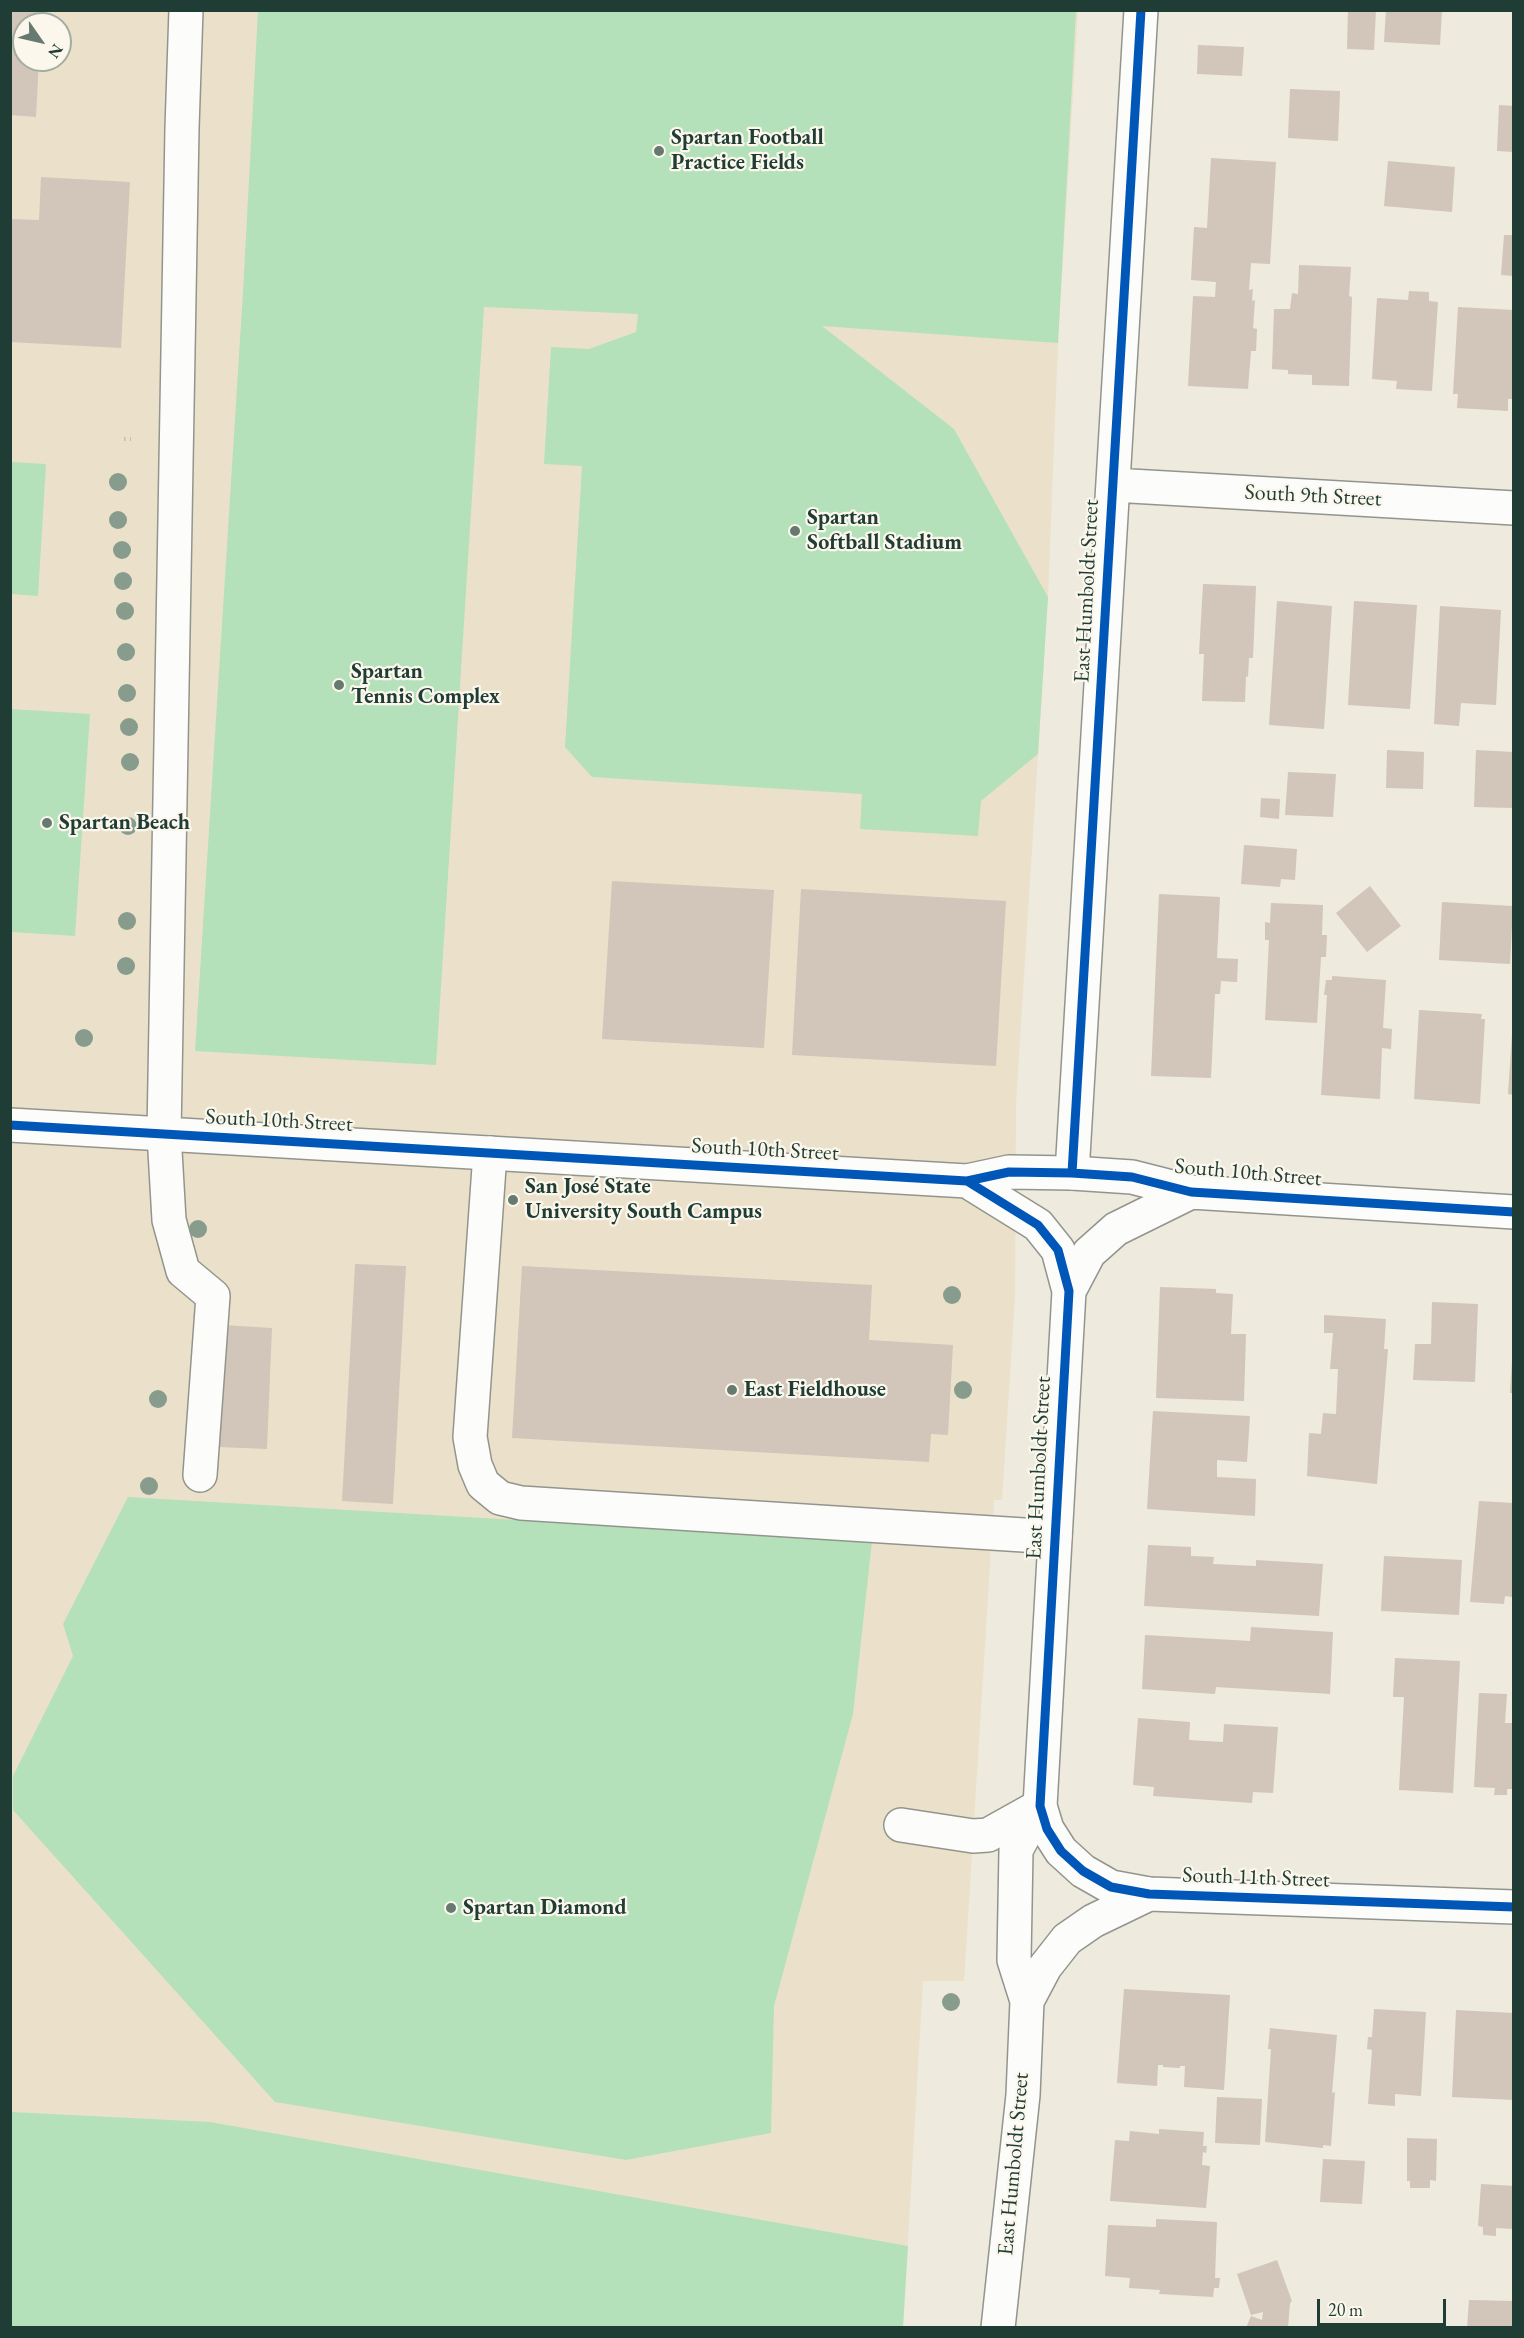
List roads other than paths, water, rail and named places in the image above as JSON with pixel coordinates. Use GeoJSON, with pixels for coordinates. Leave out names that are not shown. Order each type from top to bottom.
{"type":"FeatureCollection","features":[{"type":"Feature","properties":{"kind":"main road"},"geometry":{"type":"LineString","coordinates":[[186,10],[164,1134],[169,1221],[183,1271],[213,1296],[200,1475]]}},
{"type":"Feature","properties":{"kind":"main road","name":"East Humboldt Street"},"geometry":{"type":"LineString","coordinates":[[1072,1173],[1141,10]]}},
{"type":"Feature","properties":{"kind":"main road","name":"South 9th Street"},"geometry":{"type":"LineString","coordinates":[[1113,484],[1514,507]]}},
{"type":"Feature","properties":{"kind":"main road","name":"South 10th Street"},"geometry":{"type":"LineString","coordinates":[[10,1125],[968,1181],[1009,1172],[1072,1173],[1132,1177],[1191,1192],[1514,1212]]}},
{"type":"Feature","properties":{"kind":"main road"},"geometry":{"type":"LineString","coordinates":[[490,1153],[470,1437],[475,1465],[483,1484],[500,1498],[521,1503],[1055,1537]]}},
{"type":"Feature","properties":{"kind":"main road","name":"East Humboldt Street"},"geometry":{"type":"LineString","coordinates":[[968,1181],[1038,1225],[1058,1250],[1069,1291],[1040,1806],[1016,1850],[1014,1960],[1027,2001],[1023,2095],[998,2328]]}},
{"type":"Feature","properties":{"kind":"main road","name":"East Humboldt Street"},"geometry":{"type":"LineString","coordinates":[[1069,1291],[1089,1253],[1116,1229],[1191,1192]]}},
{"type":"Feature","properties":{"kind":"main road"},"geometry":{"type":"LineString","coordinates":[[901,1825],[973,1836],[988,1835],[1040,1806]]}},
{"type":"Feature","properties":{"kind":"main road","name":"South 11th Street"},"geometry":{"type":"LineString","coordinates":[[1040,1806],[1047,1829],[1061,1851],[1083,1871],[1111,1887],[1149,1894],[1514,1906]]}},
{"type":"Feature","properties":{"kind":"main road","name":"East Humboldt Street"},"geometry":{"type":"LineString","coordinates":[[1027,2001],[1045,1967],[1067,1939],[1093,1921],[1149,1894]]}},
{"type":"Feature","properties":{"kind":"place","name":"Spartan Football Practice Fields"},"geometry":{"type":"Point","coordinates":[659,151]}},
{"type":"Feature","properties":{"kind":"place","name":"Spartan Softball Stadium"},"geometry":{"type":"Point","coordinates":[795,531]}},
{"type":"Feature","properties":{"kind":"place","name":"Spartan Tennis Complex"},"geometry":{"type":"Point","coordinates":[339,685]}},
{"type":"Feature","properties":{"kind":"place","name":"Spartan Beach"},"geometry":{"type":"Point","coordinates":[47,823]}},
{"type":"Feature","properties":{"kind":"place","name":"San José State University South Campus"},"geometry":{"type":"Point","coordinates":[513,1200]}},
{"type":"Feature","properties":{"kind":"place","name":"East Fieldhouse"},"geometry":{"type":"Point","coordinates":[732,1390]}},
{"type":"Feature","properties":{"kind":"place","name":"Spartan Diamond"},"geometry":{"type":"Point","coordinates":[451,1908]}}]}
